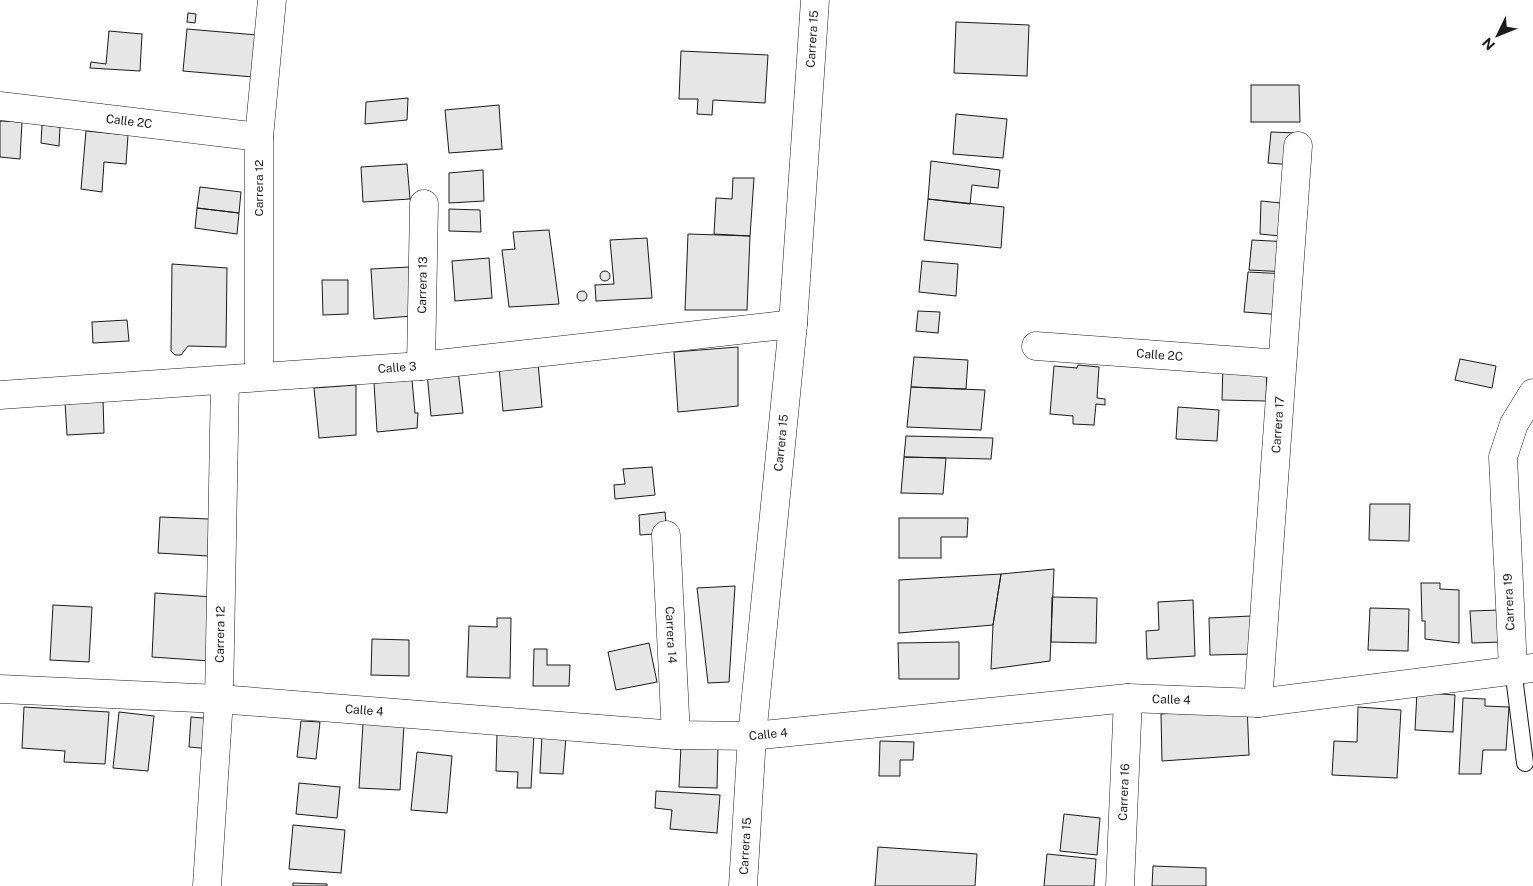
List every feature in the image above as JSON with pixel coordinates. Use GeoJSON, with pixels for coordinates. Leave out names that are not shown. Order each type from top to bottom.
{"type":"FeatureCollection","features":[{"type":"Feature","properties":{"kind":"street","name":"Carrera 12"},"geometry":{"type":"LineString","coordinates":[[259,376],[259,137],[272,0]]}},
{"type":"Feature","properties":{"kind":"street","name":"Carrera 15"},"geometry":{"type":"LineString","coordinates":[[743,886],[752,736],[793,324],[815,0]]}},
{"type":"Feature","properties":{"kind":"street","name":"Calle 2C"},"geometry":{"type":"LineString","coordinates":[[0,106],[259,137]]}},
{"type":"Feature","properties":{"kind":"street","name":"Carrera 17"},"geometry":{"type":"LineString","coordinates":[[1258,703],[1298,146]]}},
{"type":"Feature","properties":{"kind":"street","name":"Carrera 13"},"geometry":{"type":"LineString","coordinates":[[421,366],[424,204]]}},
{"type":"Feature","properties":{"kind":"street","name":"Calle 3"},"geometry":{"type":"LineString","coordinates":[[0,395],[421,366],[793,324]]}},
{"type":"Feature","properties":{"kind":"street","name":"Calle 2C"},"geometry":{"type":"LineString","coordinates":[[1036,346],[1282,364]]}},
{"type":"Feature","properties":{"kind":"street","name":"Carrera 12"},"geometry":{"type":"LineString","coordinates":[[207,886],[220,699],[225,380]]}},
{"type":"Feature","properties":{"kind":"street","name":"Carrera 19"},"geometry":{"type":"LineString","coordinates":[[1523,668],[1503,457],[1514,424],[1533,393]]}},
{"type":"Feature","properties":{"kind":"street"},"geometry":{"type":"LineString","coordinates":[[1508,441],[1520,433],[1533,429]]}},
{"type":"Feature","properties":{"kind":"street","name":"Carrera 14"},"geometry":{"type":"LineString","coordinates":[[666,534],[676,735]]}},
{"type":"Feature","properties":{"kind":"street","name":"Calle 4"},"geometry":{"type":"LineString","coordinates":[[0,689],[220,699],[676,735],[752,736],[1128,698],[1258,703],[1523,668]]}},
{"type":"Feature","properties":{"kind":"street","name":"Carrera 16"},"geometry":{"type":"LineString","coordinates":[[1120,886],[1128,698]]}},
{"type":"Feature","properties":{"kind":"lane","name":"Carrera 19"},"geometry":{"type":"LineString","coordinates":[[1523,668],[1525,764]]}},
{"type":"Feature","properties":{"kind":"building"},"geometry":{"type":"Polygon","coordinates":[[[188,13],[196,14],[195,23],[187,22],[188,13]]]}},
{"type":"Feature","properties":{"kind":"building"},"geometry":{"type":"Polygon","coordinates":[[[956,22],[1029,25],[1027,76],[954,73],[956,22]]]}},
{"type":"Feature","properties":{"kind":"building"},"geometry":{"type":"Polygon","coordinates":[[[187,29],[257,35],[253,77],[183,71],[187,29]]]}},
{"type":"Feature","properties":{"kind":"building"},"geometry":{"type":"Polygon","coordinates":[[[109,31],[142,34],[140,71],[90,68],[91,62],[106,64],[109,31]]]}},
{"type":"Feature","properties":{"kind":"building"},"geometry":{"type":"Polygon","coordinates":[[[681,51],[768,55],[765,103],[713,100],[712,115],[697,114],[698,99],[679,99],[681,51]]]}},
{"type":"Feature","properties":{"kind":"building"},"geometry":{"type":"Polygon","coordinates":[[[1251,85],[1299,85],[1300,122],[1251,122],[1251,85]]]}},
{"type":"Feature","properties":{"kind":"building"},"geometry":{"type":"Polygon","coordinates":[[[408,98],[407,120],[365,124],[366,102],[408,98]]]}},
{"type":"Feature","properties":{"kind":"building"},"geometry":{"type":"Polygon","coordinates":[[[499,105],[502,149],[449,153],[445,110],[499,105]]]}},
{"type":"Feature","properties":{"kind":"building"},"geometry":{"type":"Polygon","coordinates":[[[956,114],[1007,119],[1003,158],[953,154],[956,114]]]}},
{"type":"Feature","properties":{"kind":"building"},"geometry":{"type":"Polygon","coordinates":[[[0,121],[22,122],[20,159],[0,157],[0,121]]]}},
{"type":"Feature","properties":{"kind":"building"},"geometry":{"type":"Polygon","coordinates":[[[42,125],[60,127],[59,146],[41,143],[42,125]]]}},
{"type":"Feature","properties":{"kind":"building"},"geometry":{"type":"Polygon","coordinates":[[[86,131],[128,135],[126,164],[104,162],[102,192],[81,189],[86,131]]]}},
{"type":"Feature","properties":{"kind":"building"},"geometry":{"type":"Polygon","coordinates":[[[1271,132],[1297,133],[1294,165],[1268,163],[1271,132]]]}},
{"type":"Feature","properties":{"kind":"building"},"geometry":{"type":"Polygon","coordinates":[[[931,161],[1000,170],[998,188],[972,185],[970,204],[928,199],[931,161]]]}},
{"type":"Feature","properties":{"kind":"building"},"geometry":{"type":"Polygon","coordinates":[[[407,164],[410,199],[363,202],[361,167],[407,164]]]}},
{"type":"Feature","properties":{"kind":"building"},"geometry":{"type":"Polygon","coordinates":[[[483,170],[484,201],[449,203],[449,173],[483,170]]]}},
{"type":"Feature","properties":{"kind":"building"},"geometry":{"type":"Polygon","coordinates":[[[733,178],[754,178],[750,236],[714,234],[716,198],[732,199],[733,178]]]}},
{"type":"Feature","properties":{"kind":"building"},"geometry":{"type":"Polygon","coordinates":[[[200,187],[241,192],[239,213],[197,208],[200,187]]]}},
{"type":"Feature","properties":{"kind":"building"},"geometry":{"type":"Polygon","coordinates":[[[928,199],[1004,207],[1001,248],[924,240],[928,199]]]}},
{"type":"Feature","properties":{"kind":"building"},"geometry":{"type":"Polygon","coordinates":[[[1261,201],[1291,204],[1290,237],[1260,234],[1261,201]]]}},
{"type":"Feature","properties":{"kind":"building"},"geometry":{"type":"Polygon","coordinates":[[[197,208],[239,213],[237,234],[195,228],[197,208]]]}},
{"type":"Feature","properties":{"kind":"building"},"geometry":{"type":"Polygon","coordinates":[[[449,209],[480,210],[481,232],[449,231],[449,209]]]}},
{"type":"Feature","properties":{"kind":"building"},"geometry":{"type":"Polygon","coordinates":[[[549,230],[559,304],[509,307],[502,250],[515,249],[513,232],[549,230]]]}},
{"type":"Feature","properties":{"kind":"building"},"geometry":{"type":"Polygon","coordinates":[[[688,234],[750,236],[747,310],[685,310],[688,234]]]}},
{"type":"Feature","properties":{"kind":"building"},"geometry":{"type":"Polygon","coordinates":[[[647,238],[652,298],[596,301],[595,285],[614,284],[610,240],[647,238]]]}},
{"type":"Feature","properties":{"kind":"building"},"geometry":{"type":"Polygon","coordinates":[[[1252,240],[1290,242],[1288,272],[1249,270],[1252,240]]]}},
{"type":"Feature","properties":{"kind":"building"},"geometry":{"type":"Polygon","coordinates":[[[489,258],[492,298],[455,301],[452,261],[489,258]]]}},
{"type":"Feature","properties":{"kind":"building"},"geometry":{"type":"Polygon","coordinates":[[[922,261],[958,264],[956,296],[919,292],[922,261]]]}},
{"type":"Feature","properties":{"kind":"building"},"geometry":{"type":"Polygon","coordinates":[[[172,264],[227,268],[226,347],[188,346],[181,355],[175,355],[171,351],[172,264]]]}},
{"type":"Feature","properties":{"kind":"building"},"geometry":{"type":"Polygon","coordinates":[[[409,267],[412,316],[374,319],[371,269],[409,267]]]}},
{"type":"Feature","properties":{"kind":"building"},"geometry":{"type":"Polygon","coordinates":[[[603,271],[607,271],[610,276],[609,280],[603,281],[600,278],[600,274],[603,271]]]}},
{"type":"Feature","properties":{"kind":"building"},"geometry":{"type":"Polygon","coordinates":[[[1248,272],[1287,274],[1283,315],[1244,312],[1248,272]]]}},
{"type":"Feature","properties":{"kind":"building"},"geometry":{"type":"Polygon","coordinates":[[[322,280],[348,280],[348,314],[323,315],[322,280]]]}},
{"type":"Feature","properties":{"kind":"building"},"geometry":{"type":"Polygon","coordinates":[[[580,291],[584,291],[587,296],[586,300],[580,301],[577,298],[577,294],[580,291]]]}},
{"type":"Feature","properties":{"kind":"building"},"geometry":{"type":"Polygon","coordinates":[[[918,311],[940,312],[938,333],[916,331],[918,311]]]}},
{"type":"Feature","properties":{"kind":"building"},"geometry":{"type":"Polygon","coordinates":[[[127,320],[129,341],[93,343],[92,322],[127,320]]]}},
{"type":"Feature","properties":{"kind":"building"},"geometry":{"type":"Polygon","coordinates":[[[738,347],[738,406],[678,412],[674,352],[738,347]]]}},
{"type":"Feature","properties":{"kind":"building"},"geometry":{"type":"Polygon","coordinates":[[[914,357],[968,360],[966,389],[911,387],[914,357]]]}},
{"type":"Feature","properties":{"kind":"building"},"geometry":{"type":"Polygon","coordinates":[[[1460,359],[1496,366],[1492,388],[1455,380],[1460,359]]]}},
{"type":"Feature","properties":{"kind":"building"},"geometry":{"type":"Polygon","coordinates":[[[538,363],[542,407],[503,411],[499,367],[538,363]]]}},
{"type":"Feature","properties":{"kind":"building"},"geometry":{"type":"Polygon","coordinates":[[[1223,363],[1267,365],[1266,401],[1222,400],[1223,363]]]}},
{"type":"Feature","properties":{"kind":"building"},"geometry":{"type":"Polygon","coordinates":[[[1078,365],[1099,367],[1097,398],[1105,399],[1105,405],[1096,404],[1094,425],[1073,424],[1073,416],[1050,414],[1054,366],[1077,368],[1078,365]]]}},
{"type":"Feature","properties":{"kind":"building"},"geometry":{"type":"Polygon","coordinates":[[[458,370],[463,413],[431,416],[427,373],[458,370]]]}},
{"type":"Feature","properties":{"kind":"building"},"geometry":{"type":"Polygon","coordinates":[[[412,380],[415,413],[418,413],[417,428],[377,432],[374,383],[412,380]]]}},
{"type":"Feature","properties":{"kind":"building"},"geometry":{"type":"Polygon","coordinates":[[[356,385],[356,435],[319,438],[314,388],[356,385]]]}},
{"type":"Feature","properties":{"kind":"building"},"geometry":{"type":"Polygon","coordinates":[[[911,387],[985,390],[981,430],[907,427],[911,387]]]}},
{"type":"Feature","properties":{"kind":"building"},"geometry":{"type":"Polygon","coordinates":[[[103,400],[104,433],[67,435],[65,402],[103,400]]]}},
{"type":"Feature","properties":{"kind":"building"},"geometry":{"type":"Polygon","coordinates":[[[1178,407],[1219,410],[1217,441],[1176,439],[1178,407]]]}},
{"type":"Feature","properties":{"kind":"building"},"geometry":{"type":"Polygon","coordinates":[[[906,436],[993,438],[991,459],[904,457],[906,436]]]}},
{"type":"Feature","properties":{"kind":"building"},"geometry":{"type":"Polygon","coordinates":[[[904,457],[946,458],[943,494],[901,493],[904,457]]]}},
{"type":"Feature","properties":{"kind":"building"},"geometry":{"type":"Polygon","coordinates":[[[652,467],[655,495],[615,499],[614,485],[625,484],[623,469],[652,467]]]}},
{"type":"Feature","properties":{"kind":"building"},"geometry":{"type":"Polygon","coordinates":[[[1370,504],[1410,504],[1409,541],[1369,540],[1370,504]]]}},
{"type":"Feature","properties":{"kind":"building"},"geometry":{"type":"Polygon","coordinates":[[[665,512],[667,533],[640,535],[639,515],[665,512]]]}},
{"type":"Feature","properties":{"kind":"building"},"geometry":{"type":"Polygon","coordinates":[[[160,517],[209,519],[208,556],[158,553],[160,517]]]}},
{"type":"Feature","properties":{"kind":"building"},"geometry":{"type":"Polygon","coordinates":[[[899,518],[968,518],[967,537],[941,537],[941,558],[899,558],[899,518]]]}},
{"type":"Feature","properties":{"kind":"building"},"geometry":{"type":"Polygon","coordinates":[[[1054,569],[1050,661],[991,669],[993,625],[1001,574],[1054,569]]]}},
{"type":"Feature","properties":{"kind":"building"},"geometry":{"type":"Polygon","coordinates":[[[1001,574],[993,625],[899,633],[899,580],[1001,574]]]}},
{"type":"Feature","properties":{"kind":"building"},"geometry":{"type":"Polygon","coordinates":[[[1421,583],[1440,583],[1440,589],[1459,590],[1459,643],[1425,639],[1425,621],[1422,621],[1421,583]]]}},
{"type":"Feature","properties":{"kind":"building"},"geometry":{"type":"Polygon","coordinates":[[[735,586],[729,682],[708,683],[697,588],[735,586]]]}},
{"type":"Feature","properties":{"kind":"building"},"geometry":{"type":"Polygon","coordinates":[[[155,593],[213,597],[210,661],[152,657],[155,593]]]}},
{"type":"Feature","properties":{"kind":"building"},"geometry":{"type":"Polygon","coordinates":[[[1052,597],[1097,598],[1096,643],[1051,642],[1052,597]]]}},
{"type":"Feature","properties":{"kind":"building"},"geometry":{"type":"Polygon","coordinates":[[[1193,600],[1195,656],[1147,659],[1146,631],[1159,630],[1158,602],[1193,600]]]}},
{"type":"Feature","properties":{"kind":"building"},"geometry":{"type":"Polygon","coordinates":[[[53,605],[92,607],[89,662],[50,660],[53,605]]]}},
{"type":"Feature","properties":{"kind":"building"},"geometry":{"type":"Polygon","coordinates":[[[1370,608],[1409,609],[1408,651],[1368,650],[1370,608]]]}},
{"type":"Feature","properties":{"kind":"building"},"geometry":{"type":"Polygon","coordinates":[[[1500,610],[1502,642],[1472,643],[1470,611],[1500,610]]]}},
{"type":"Feature","properties":{"kind":"building"},"geometry":{"type":"Polygon","coordinates":[[[1251,616],[1253,654],[1210,655],[1209,618],[1251,616]]]}},
{"type":"Feature","properties":{"kind":"building"},"geometry":{"type":"Polygon","coordinates":[[[497,618],[511,618],[510,678],[467,677],[469,626],[497,627],[497,618]]]}},
{"type":"Feature","properties":{"kind":"building"},"geometry":{"type":"Polygon","coordinates":[[[372,639],[409,640],[409,676],[371,675],[372,639]]]}},
{"type":"Feature","properties":{"kind":"building"},"geometry":{"type":"Polygon","coordinates":[[[959,642],[959,679],[899,679],[898,643],[959,642]]]}},
{"type":"Feature","properties":{"kind":"building"},"geometry":{"type":"Polygon","coordinates":[[[649,643],[657,682],[616,690],[608,652],[649,643]]]}},
{"type":"Feature","properties":{"kind":"building"},"geometry":{"type":"Polygon","coordinates":[[[534,649],[547,649],[547,665],[570,665],[569,686],[533,686],[534,649]]]}},
{"type":"Feature","properties":{"kind":"building"},"geometry":{"type":"Polygon","coordinates":[[[1417,692],[1455,695],[1453,732],[1415,730],[1417,692]]]}},
{"type":"Feature","properties":{"kind":"building"},"geometry":{"type":"Polygon","coordinates":[[[1463,698],[1485,699],[1485,706],[1509,707],[1506,750],[1483,750],[1481,774],[1459,774],[1463,698]]]}},
{"type":"Feature","properties":{"kind":"building"},"geometry":{"type":"Polygon","coordinates":[[[1247,704],[1249,755],[1162,761],[1161,714],[1226,710],[1247,704]]]}},
{"type":"Feature","properties":{"kind":"building"},"geometry":{"type":"Polygon","coordinates":[[[24,707],[109,712],[105,764],[64,762],[65,751],[22,748],[24,707]]]}},
{"type":"Feature","properties":{"kind":"building"},"geometry":{"type":"Polygon","coordinates":[[[1358,707],[1401,710],[1397,778],[1332,775],[1334,741],[1357,742],[1358,707]]]}},
{"type":"Feature","properties":{"kind":"building"},"geometry":{"type":"Polygon","coordinates":[[[119,712],[154,716],[148,771],[113,768],[119,712]]]}},
{"type":"Feature","properties":{"kind":"building"},"geometry":{"type":"Polygon","coordinates":[[[191,717],[214,719],[212,749],[189,747],[191,717]]]}},
{"type":"Feature","properties":{"kind":"building"},"geometry":{"type":"Polygon","coordinates":[[[301,721],[320,722],[316,759],[297,757],[301,721]]]}},
{"type":"Feature","properties":{"kind":"building"},"geometry":{"type":"Polygon","coordinates":[[[363,724],[404,725],[400,790],[359,788],[363,724]]]}},
{"type":"Feature","properties":{"kind":"building"},"geometry":{"type":"Polygon","coordinates":[[[497,733],[534,734],[531,788],[517,788],[518,772],[496,771],[497,733]]]}},
{"type":"Feature","properties":{"kind":"building"},"geometry":{"type":"Polygon","coordinates":[[[542,735],[566,737],[563,774],[540,773],[542,735]]]}},
{"type":"Feature","properties":{"kind":"building"},"geometry":{"type":"Polygon","coordinates":[[[880,741],[914,742],[913,760],[900,760],[900,776],[879,776],[880,741]]]}},
{"type":"Feature","properties":{"kind":"building"},"geometry":{"type":"Polygon","coordinates":[[[681,745],[718,746],[717,788],[679,787],[681,745]]]}},
{"type":"Feature","properties":{"kind":"building"},"geometry":{"type":"Polygon","coordinates":[[[417,752],[452,756],[447,813],[411,810],[417,752]]]}},
{"type":"Feature","properties":{"kind":"building"},"geometry":{"type":"Polygon","coordinates":[[[299,783],[340,787],[337,818],[296,814],[299,783]]]}},
{"type":"Feature","properties":{"kind":"building"},"geometry":{"type":"Polygon","coordinates":[[[656,791],[720,795],[717,833],[670,829],[672,810],[655,808],[656,791]]]}},
{"type":"Feature","properties":{"kind":"building"},"geometry":{"type":"Polygon","coordinates":[[[1064,814],[1100,818],[1097,855],[1060,851],[1064,814]]]}},
{"type":"Feature","properties":{"kind":"building"},"geometry":{"type":"Polygon","coordinates":[[[293,825],[345,830],[341,873],[289,869],[293,825]]]}},
{"type":"Feature","properties":{"kind":"building"},"geometry":{"type":"Polygon","coordinates":[[[878,847],[977,854],[975,886],[875,886],[878,847]]]}},
{"type":"Feature","properties":{"kind":"building"},"geometry":{"type":"Polygon","coordinates":[[[1047,854],[1096,859],[1094,886],[1044,886],[1047,854]]]}},
{"type":"Feature","properties":{"kind":"building"},"geometry":{"type":"Polygon","coordinates":[[[1153,866],[1206,868],[1206,886],[1152,886],[1153,866]]]}},
{"type":"Feature","properties":{"kind":"building"},"geometry":{"type":"Polygon","coordinates":[[[293,883],[327,884],[327,886],[293,886],[293,883]]]}}]}
